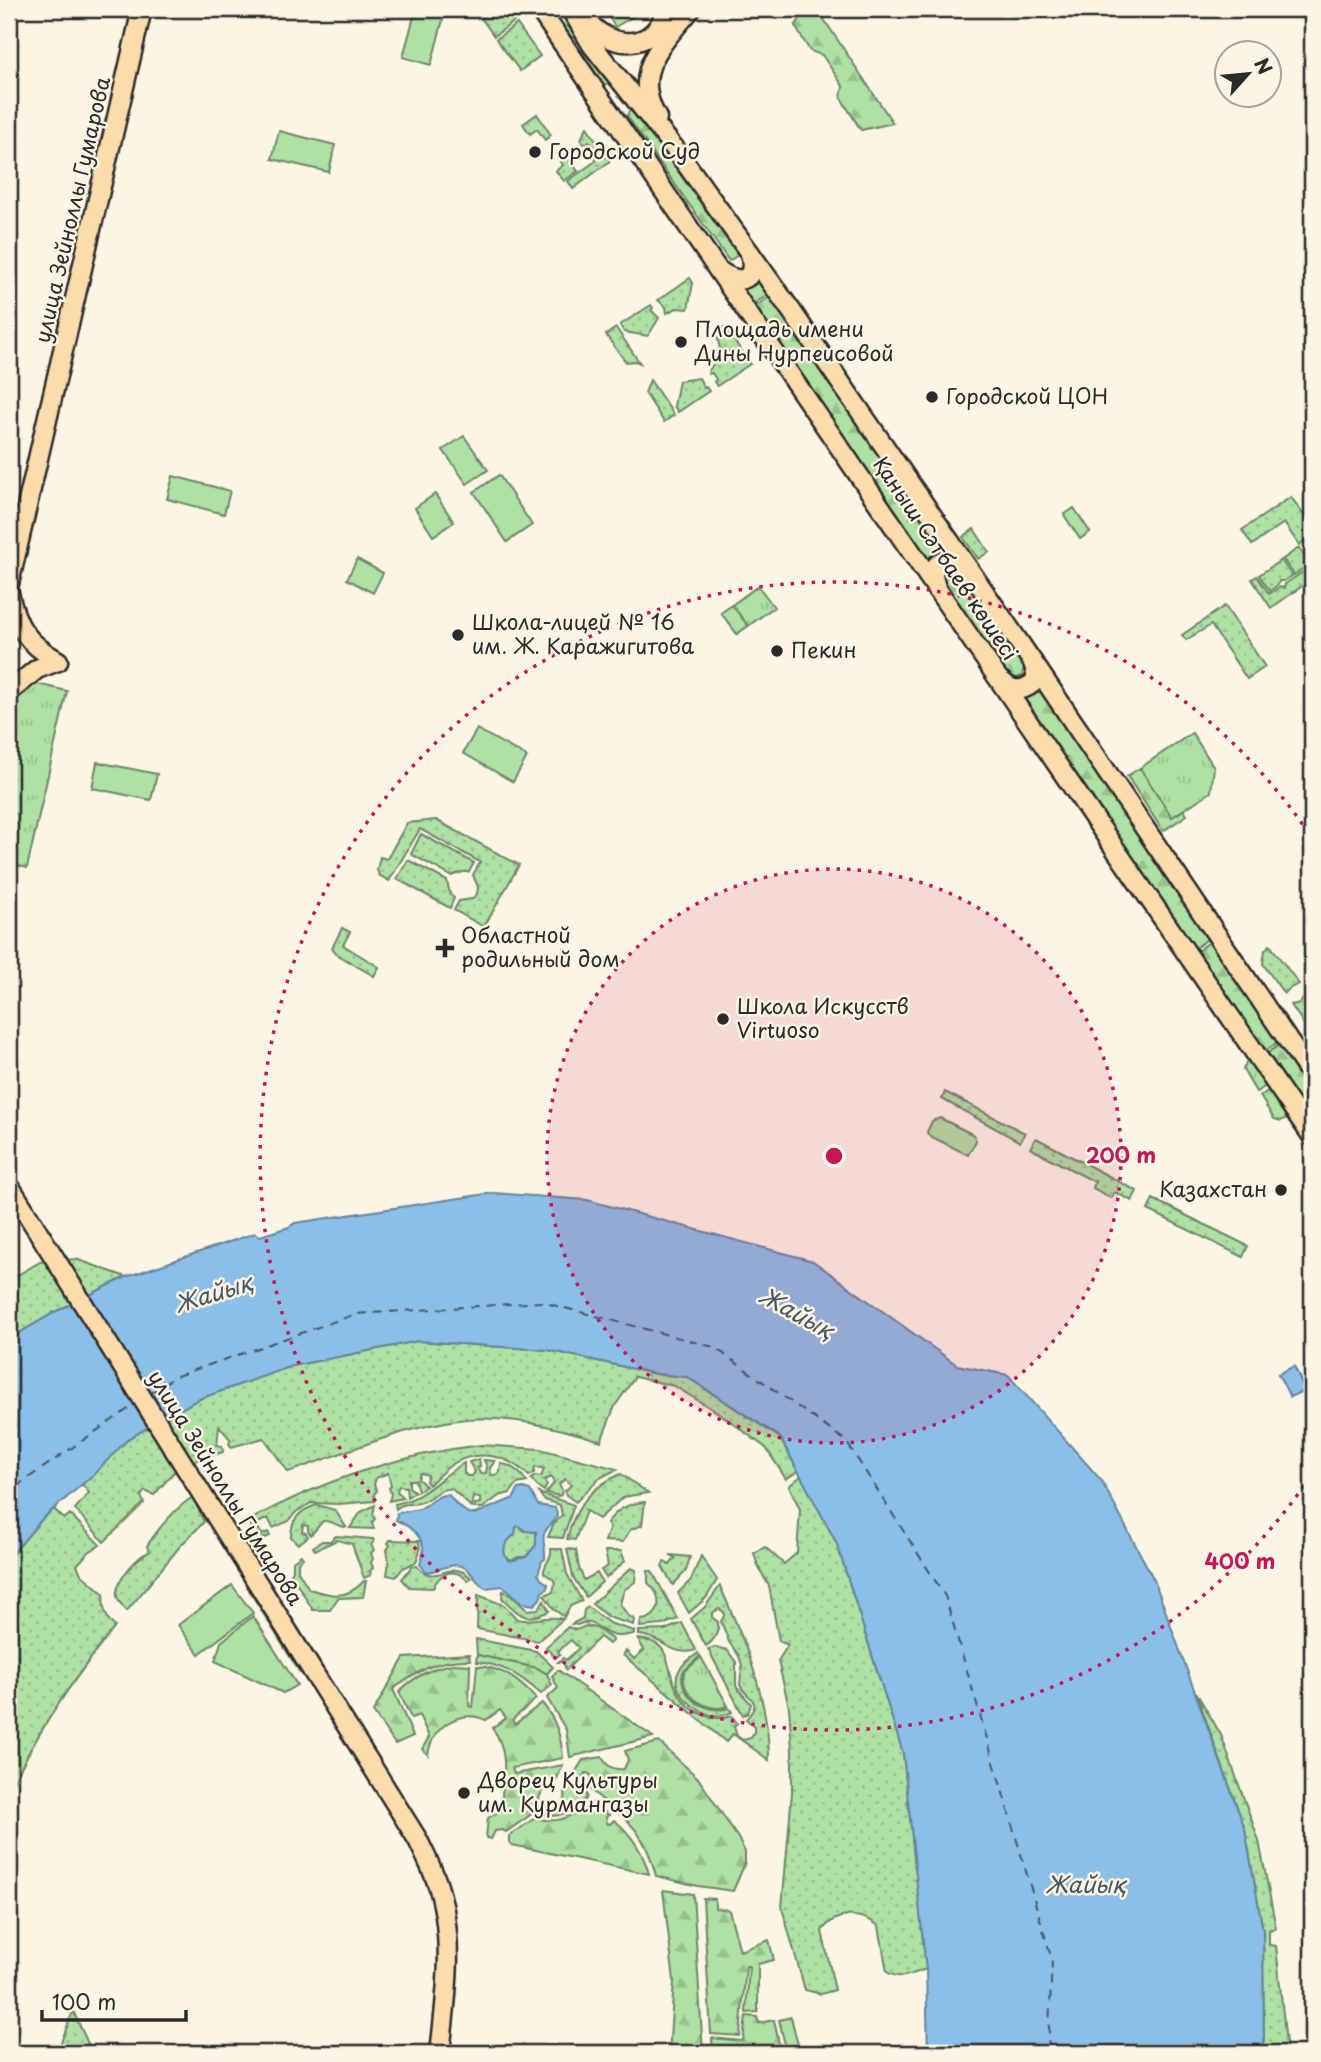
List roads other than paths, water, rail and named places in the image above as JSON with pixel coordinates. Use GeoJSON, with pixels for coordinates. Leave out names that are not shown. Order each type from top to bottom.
{"type":"FeatureCollection","features":[{"type":"Feature","properties":{"kind":"main road","name":"улица Зейноллы Гумарова"},"geometry":{"type":"LineString","coordinates":[[9,584],[142,9]]}},
{"type":"Feature","properties":{"kind":"main road","name":"Қаныш Сәтбаев көшесі"},"geometry":{"type":"LineString","coordinates":[[539,9],[1312,1136]]}},
{"type":"Feature","properties":{"kind":"main road","name":"Қаныш Сәтбаев көшесі"},"geometry":{"type":"LineString","coordinates":[[571,9],[592,45],[679,154],[750,252],[1034,664],[1312,1076]]}},
{"type":"Feature","properties":{"kind":"main road"},"geometry":{"type":"LineString","coordinates":[[579,9],[596,31],[608,39],[622,42],[638,41],[649,36],[659,26],[666,9]]}},
{"type":"Feature","properties":{"kind":"main road"},"geometry":{"type":"LineString","coordinates":[[679,154],[653,111],[645,83],[647,69],[664,42],[691,9]]}},
{"type":"Feature","properties":{"kind":"main road"},"geometry":{"type":"LineString","coordinates":[[618,122],[620,113],[628,107],[639,107]]}},
{"type":"Feature","properties":{"kind":"main road"},"geometry":{"type":"LineString","coordinates":[[721,272],[732,279],[746,278],[752,272],[750,252]]}},
{"type":"Feature","properties":{"kind":"main road"},"geometry":{"type":"LineString","coordinates":[[936,588],[932,572],[938,564],[948,559],[965,565]]}},
{"type":"Feature","properties":{"kind":"main road"},"geometry":{"type":"LineString","coordinates":[[9,593],[13,612],[23,634],[38,650],[58,661],[37,669],[9,692]]}},
{"type":"Feature","properties":{"kind":"main road"},"geometry":{"type":"LineString","coordinates":[[998,677],[1009,689],[1029,688],[1037,679],[1034,664]]}},
{"type":"Feature","properties":{"kind":"main road","name":"улица Зейноллы Гумарова"},"geometry":{"type":"LineString","coordinates":[[9,1185],[418,1840],[436,1881],[446,1922],[448,1979],[440,2053]]}},
{"type":"Feature","properties":{"kind":"water","name":"Жайық"},"geometry":{"type":"Polygon","coordinates":[[[493,1193],[587,1200],[813,1261],[957,1365],[1008,1375],[1101,1480],[1154,1580],[1245,1829],[1263,1931],[1264,2053],[928,2053],[926,1969],[903,1753],[837,1544],[780,1437],[687,1377],[656,1374],[548,1350],[418,1341],[292,1366],[199,1399],[129,1438],[93,1475],[42,1519],[9,1558],[9,1339],[57,1311],[126,1277],[255,1233],[260,1236],[295,1223],[493,1193]]]}},
{"type":"Feature","properties":{"kind":"water"},"geometry":{"type":"Polygon","coordinates":[[[1294,1366],[1305,1390],[1290,1397],[1278,1374],[1294,1366]]]}},
{"type":"Feature","properties":{"kind":"water"},"geometry":{"type":"Polygon","coordinates":[[[518,1489],[530,1490],[538,1505],[555,1508],[557,1512],[556,1519],[544,1534],[545,1559],[538,1574],[548,1584],[547,1589],[534,1605],[523,1603],[503,1586],[485,1588],[464,1567],[454,1565],[426,1572],[420,1564],[423,1548],[419,1537],[396,1520],[397,1513],[420,1509],[448,1494],[469,1514],[475,1514],[514,1498],[518,1489]],[[519,1526],[516,1527],[515,1534],[506,1543],[505,1556],[510,1561],[526,1557],[536,1545],[536,1532],[525,1531],[519,1526]]]}},
{"type":"Feature","properties":{"kind":"place","name":"Городской Суд"},"geometry":{"type":"Point","coordinates":[535,152]}},
{"type":"Feature","properties":{"kind":"place","name":"Площадь имени Дины Нурпеисовой"},"geometry":{"type":"Point","coordinates":[681,342]}},
{"type":"Feature","properties":{"kind":"place","name":"Городской ЦОН"},"geometry":{"type":"Point","coordinates":[932,397]}},
{"type":"Feature","properties":{"kind":"place","name":"Школа-лицей № 16 им. Ж. Каражигитова"},"geometry":{"type":"Point","coordinates":[458,635]}},
{"type":"Feature","properties":{"kind":"place","name":"Пекин"},"geometry":{"type":"Point","coordinates":[777,651]}},
{"type":"Feature","properties":{"kind":"place","name":"Областной родильный дом"},"geometry":{"type":"Point","coordinates":[445,948]}},
{"type":"Feature","properties":{"kind":"place","name":"Школа Искусств Virtuoso"},"geometry":{"type":"Point","coordinates":[723,1019]}},
{"type":"Feature","properties":{"kind":"place","name":"Казахстан"},"geometry":{"type":"Point","coordinates":[1281,1190]}},
{"type":"Feature","properties":{"kind":"place","name":"Дворец Культуры им. Курмангазы"},"geometry":{"type":"Point","coordinates":[464,1793]}}]}
